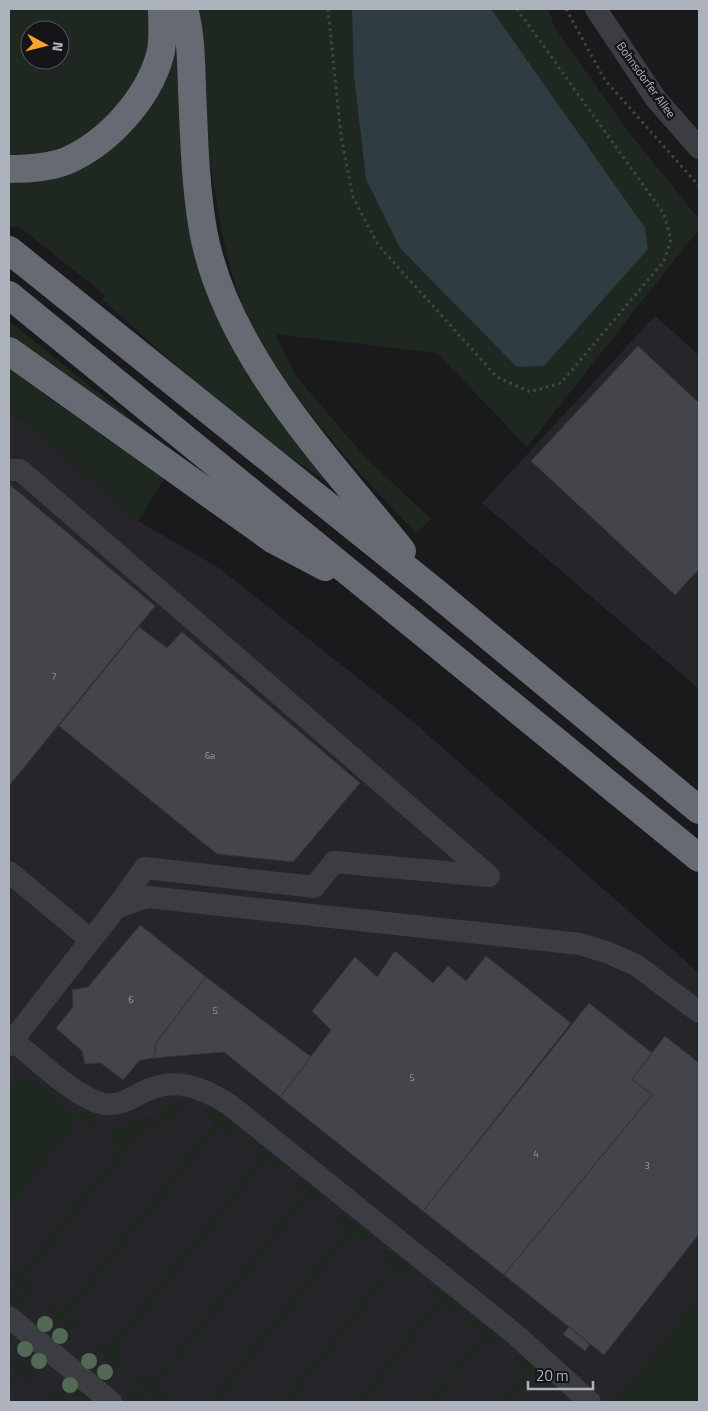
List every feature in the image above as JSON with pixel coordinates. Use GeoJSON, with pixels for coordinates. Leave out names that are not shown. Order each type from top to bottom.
{"type":"FeatureCollection","features":[{"type":"Feature","properties":{"kind":"highway"},"geometry":{"type":"LineString","coordinates":[[9,169],[37,168],[66,161],[102,138],[129,114],[148,85],[160,54],[162,9]]}},
{"type":"Feature","properties":{"kind":"highway"},"geometry":{"type":"LineString","coordinates":[[184,9],[191,66],[195,158],[204,232],[219,286],[238,329],[264,374],[305,429],[434,591]]}},
{"type":"Feature","properties":{"kind":"highway"},"geometry":{"type":"LineString","coordinates":[[9,250],[434,591],[699,810]]}},
{"type":"Feature","properties":{"kind":"highway"},"geometry":{"type":"LineString","coordinates":[[9,295],[699,858]]}},
{"type":"Feature","properties":{"kind":"highway"},"geometry":{"type":"LineString","coordinates":[[9,352],[274,540],[378,595]]}},
{"type":"Feature","properties":{"kind":"street","name":"Bohnsdorfer Allee"},"geometry":{"type":"LineString","coordinates":[[596,9],[656,98],[699,148]]}},
{"type":"Feature","properties":{"kind":"street"},"geometry":{"type":"LineString","coordinates":[[9,470],[20,470],[489,876],[334,862],[314,887],[145,868],[116,908],[10,1041],[86,1098],[107,1104],[125,1102],[148,1090],[175,1084],[205,1089],[230,1105],[516,1335],[590,1402]]}},
{"type":"Feature","properties":{"kind":"street"},"geometry":{"type":"LineString","coordinates":[[9,872],[91,940]]}},
{"type":"Feature","properties":{"kind":"street"},"geometry":{"type":"LineString","coordinates":[[116,908],[147,898],[580,944],[609,953],[636,965],[699,1012]]}},
{"type":"Feature","properties":{"kind":"street"},"geometry":{"type":"LineString","coordinates":[[9,1317],[111,1402]]}},
{"type":"Feature","properties":{"kind":"path"},"geometry":{"type":"LineString","coordinates":[[328,9],[341,136],[353,196],[378,245],[497,378],[530,392],[561,383],[664,261],[671,240],[664,214],[517,9]]}},
{"type":"Feature","properties":{"kind":"path"},"geometry":{"type":"LineString","coordinates":[[566,9],[605,80],[699,186]]}},
{"type":"Feature","properties":{"kind":"shaded area"},"geometry":{"type":"Polygon","coordinates":[[[9,9],[155,9],[151,39],[142,66],[129,91],[112,113],[91,131],[66,145],[39,154],[9,159],[9,9]]]}},
{"type":"Feature","properties":{"kind":"shaded area"},"geometry":{"type":"Polygon","coordinates":[[[199,9],[548,9],[555,28],[631,135],[699,219],[699,229],[527,447],[437,353],[275,334],[296,376],[364,456],[431,519],[416,533],[362,475],[311,415],[264,349],[246,316],[227,255],[211,167],[204,48],[199,9]]]}},
{"type":"Feature","properties":{"kind":"shaded area"},"geometry":{"type":"Polygon","coordinates":[[[352,9],[491,9],[645,228],[648,249],[544,366],[517,367],[400,248],[366,179],[354,75],[352,9]]]}},
{"type":"Feature","properties":{"kind":"shaded area"},"geometry":{"type":"Polygon","coordinates":[[[175,39],[190,220],[344,493],[280,450],[219,402],[103,300],[105,295],[17,225],[13,228],[9,224],[9,182],[76,167],[175,39]]]}},
{"type":"Feature","properties":{"kind":"shaded area"},"geometry":{"type":"Polygon","coordinates":[[[655,316],[699,355],[699,689],[482,503],[655,316]]]}},
{"type":"Feature","properties":{"kind":"shaded area"},"geometry":{"type":"Polygon","coordinates":[[[9,321],[190,466],[9,338],[9,321]]]}},
{"type":"Feature","properties":{"kind":"shaded area"},"geometry":{"type":"Polygon","coordinates":[[[9,367],[46,396],[165,477],[138,521],[9,409],[9,367]]]}},
{"type":"Feature","properties":{"kind":"shaded area"},"geometry":{"type":"Polygon","coordinates":[[[9,409],[138,521],[219,568],[411,720],[699,973],[699,1402],[9,1402],[9,409]]]}},
{"type":"Feature","properties":{"kind":"shaded area"},"geometry":{"type":"Polygon","coordinates":[[[24,1079],[35,1081],[75,1115],[86,1112],[98,1124],[93,1128],[80,1118],[9,1208],[9,1086],[24,1079]]]}},
{"type":"Feature","properties":{"kind":"shaded area"},"geometry":{"type":"Polygon","coordinates":[[[181,1098],[185,1099],[186,1102],[169,1124],[155,1112],[181,1098]]]}},
{"type":"Feature","properties":{"kind":"shaded area"},"geometry":{"type":"Polygon","coordinates":[[[206,1107],[210,1107],[235,1128],[236,1131],[233,1136],[220,1126],[67,1316],[80,1327],[74,1333],[44,1309],[50,1303],[63,1312],[215,1122],[203,1112],[206,1107]]]}},
{"type":"Feature","properties":{"kind":"shaded area"},"geometry":{"type":"Polygon","coordinates":[[[148,1115],[166,1128],[164,1131],[150,1121],[24,1280],[36,1290],[31,1297],[9,1280],[9,1269],[18,1276],[120,1150],[107,1139],[120,1124],[148,1115]]]}},
{"type":"Feature","properties":{"kind":"shaded area"},"geometry":{"type":"Polygon","coordinates":[[[252,1142],[256,1142],[280,1162],[281,1166],[278,1171],[265,1161],[113,1351],[125,1361],[119,1368],[90,1344],[95,1338],[108,1348],[255,1165],[261,1157],[248,1147],[252,1142]]]}},
{"type":"Feature","properties":{"kind":"shaded area"},"geometry":{"type":"Polygon","coordinates":[[[299,1178],[324,1198],[325,1202],[321,1206],[309,1197],[156,1387],[169,1397],[164,1402],[161,1402],[133,1380],[139,1373],[152,1383],[304,1193],[292,1182],[299,1178]]]}},
{"type":"Feature","properties":{"kind":"shaded area"},"geometry":{"type":"Polygon","coordinates":[[[339,1214],[343,1214],[368,1234],[369,1237],[365,1242],[353,1232],[217,1402],[209,1402],[348,1228],[336,1218],[339,1214]]]}},
{"type":"Feature","properties":{"kind":"shaded area"},"geometry":{"type":"Polygon","coordinates":[[[387,1249],[413,1269],[413,1273],[410,1277],[397,1268],[289,1402],[282,1402],[393,1264],[380,1253],[387,1249]]]}},
{"type":"Feature","properties":{"kind":"shaded area"},"geometry":{"type":"Polygon","coordinates":[[[428,1285],[432,1285],[457,1305],[458,1309],[454,1313],[442,1304],[363,1402],[355,1402],[437,1300],[425,1289],[428,1285]]]}},
{"type":"Feature","properties":{"kind":"shaded area"},"geometry":{"type":"Polygon","coordinates":[[[9,1288],[27,1302],[23,1307],[19,1307],[9,1299],[9,1288]]]}},
{"type":"Feature","properties":{"kind":"shaded area"},"geometry":{"type":"Polygon","coordinates":[[[699,1297],[699,1402],[615,1402],[699,1297]]]}},
{"type":"Feature","properties":{"kind":"shaded area"},"geometry":{"type":"Polygon","coordinates":[[[40,1314],[71,1339],[63,1344],[36,1323],[36,1319],[40,1314]]]}},
{"type":"Feature","properties":{"kind":"shaded area"},"geometry":{"type":"Polygon","coordinates":[[[472,1320],[476,1320],[501,1340],[501,1344],[498,1348],[486,1339],[435,1402],[427,1402],[481,1335],[469,1325],[472,1320]]]}},
{"type":"Feature","properties":{"kind":"shaded area"},"geometry":{"type":"Polygon","coordinates":[[[18,1341],[22,1341],[48,1362],[44,1371],[14,1347],[18,1341]]]}},
{"type":"Feature","properties":{"kind":"shaded area"},"geometry":{"type":"Polygon","coordinates":[[[85,1351],[115,1375],[111,1380],[108,1381],[81,1360],[85,1351]]]}},
{"type":"Feature","properties":{"kind":"shaded area"},"geometry":{"type":"Polygon","coordinates":[[[10,1353],[39,1377],[34,1384],[21,1374],[9,1389],[9,1379],[16,1370],[9,1364],[10,1353]]]}},
{"type":"Feature","properties":{"kind":"shaded area"},"geometry":{"type":"Polygon","coordinates":[[[516,1356],[520,1356],[545,1376],[545,1380],[542,1384],[530,1375],[508,1402],[500,1402],[525,1371],[513,1360],[516,1356]]]}},
{"type":"Feature","properties":{"kind":"shaded area"},"geometry":{"type":"Polygon","coordinates":[[[64,1377],[67,1377],[94,1402],[84,1402],[59,1383],[64,1377]]]}},
{"type":"Feature","properties":{"kind":"shaded area"},"geometry":{"type":"Polygon","coordinates":[[[128,1386],[149,1402],[134,1402],[125,1395],[128,1386]]]}},
{"type":"Feature","properties":{"kind":"shaded area"},"geometry":{"type":"Polygon","coordinates":[[[54,1388],[71,1402],[57,1402],[48,1395],[54,1388]]]}},
{"type":"Feature","properties":{"kind":"building"},"geometry":{"type":"Polygon","coordinates":[[[638,346],[699,403],[699,569],[675,595],[531,461],[638,346]]]}},
{"type":"Feature","properties":{"kind":"building"},"geometry":{"type":"Polygon","coordinates":[[[9,484],[155,606],[9,786],[9,484]]]}},
{"type":"Feature","properties":{"kind":"building"},"geometry":{"type":"Polygon","coordinates":[[[139,627],[167,648],[182,632],[360,783],[293,862],[217,854],[59,726],[139,627]]]}},
{"type":"Feature","properties":{"kind":"building"},"geometry":{"type":"Polygon","coordinates":[[[140,925],[206,977],[156,1043],[154,1058],[140,1060],[123,1080],[101,1063],[85,1064],[82,1051],[56,1028],[73,1007],[72,990],[88,987],[140,925]]]}},
{"type":"Feature","properties":{"kind":"building"},"geometry":{"type":"Polygon","coordinates":[[[395,951],[433,983],[448,966],[466,981],[486,956],[571,1023],[423,1211],[280,1097],[331,1030],[312,1011],[355,957],[377,977],[395,951]]]}},
{"type":"Feature","properties":{"kind":"building"},"geometry":{"type":"Polygon","coordinates":[[[206,977],[311,1057],[280,1097],[224,1052],[154,1058],[156,1043],[206,977]]]}},
{"type":"Feature","properties":{"kind":"building"},"geometry":{"type":"Polygon","coordinates":[[[589,1003],[652,1053],[632,1079],[652,1095],[504,1275],[423,1211],[589,1003]]]}},
{"type":"Feature","properties":{"kind":"building"},"geometry":{"type":"Polygon","coordinates":[[[665,1036],[699,1063],[699,1234],[604,1355],[504,1275],[652,1095],[632,1079],[665,1036]]]}},
{"type":"Feature","properties":{"kind":"building"},"geometry":{"type":"Polygon","coordinates":[[[569,1327],[590,1344],[585,1351],[563,1334],[569,1327]]]}}]}
